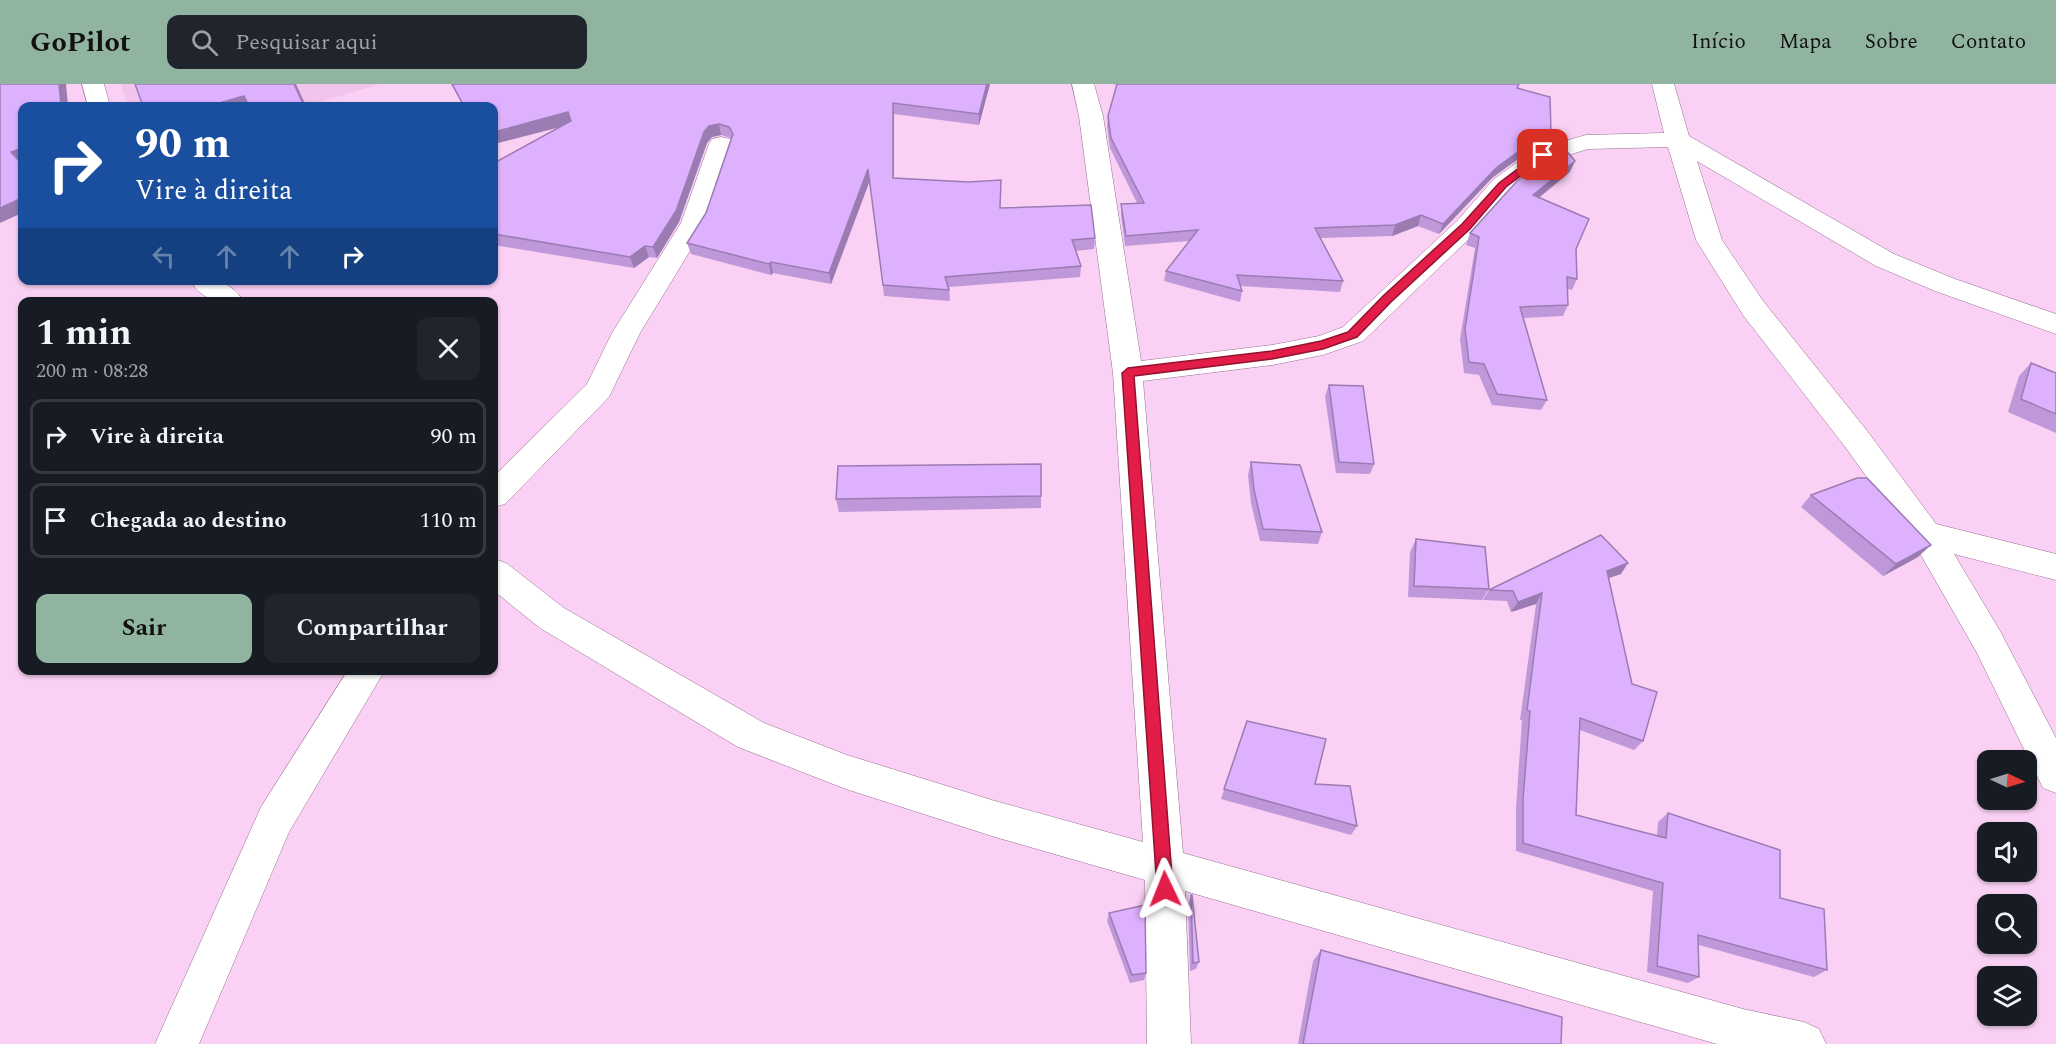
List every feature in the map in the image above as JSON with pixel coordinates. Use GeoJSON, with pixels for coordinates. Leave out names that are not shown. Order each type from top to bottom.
{"type":"FeatureCollection","features":[{"type":"Feature","properties":{"kind":"street"},"geometry":{"type":"LineString","coordinates":[[93,84],[98,102]]}},
{"type":"Feature","properties":{"kind":"street"},"geometry":{"type":"LineString","coordinates":[[1083,84],[1091,116],[1128,373],[1164,866],[1169,1044]]}},
{"type":"Feature","properties":{"kind":"street"},"geometry":{"type":"LineString","coordinates":[[1663,84],[1709,240],[1753,308],[1857,440],[1925,534],[1988,641],[2056,776]]}},
{"type":"Feature","properties":{"kind":"street"},"geometry":{"type":"LineString","coordinates":[[1128,373],[1272,355],[1323,345],[1353,334],[1387,299],[1466,227],[1502,185],[1543,155],[1586,142],[1678,140],[1885,261],[2056,324]]}},
{"type":"Feature","properties":{"kind":"street"},"geometry":{"type":"LineString","coordinates":[[498,491],[598,390],[626,333],[694,223],[721,144]]}},
{"type":"Feature","properties":{"kind":"street"},"geometry":{"type":"LineString","coordinates":[[209,285],[225,297]]}},
{"type":"Feature","properties":{"kind":"street"},"geometry":{"type":"LineString","coordinates":[[1925,534],[2056,567]]}},
{"type":"Feature","properties":{"kind":"street"},"geometry":{"type":"LineString","coordinates":[[498,576],[552,618],[751,735],[846,772],[995,819],[1731,1027],[1804,1044]]}},
{"type":"Feature","properties":{"kind":"street"},"geometry":{"type":"LineString","coordinates":[[177,1044],[275,820],[365,675]]}},
{"type":"Feature","properties":{"kind":"shaded area"},"geometry":{"type":"Polygon","coordinates":[[[121,84],[380,84],[320,102],[127,102],[121,84]]]}},
{"type":"Feature","properties":{"kind":"building"},"geometry":{"type":"Polygon","coordinates":[[[0,84],[59,84],[61,102],[18,102],[18,149],[11,152],[18,160],[18,200],[0,208],[0,84]]]}},
{"type":"Feature","properties":{"kind":"building"},"geometry":{"type":"Polygon","coordinates":[[[135,84],[294,84],[302,102],[247,102],[244,96],[223,102],[142,102],[135,84]]]}},
{"type":"Feature","properties":{"kind":"building"},"geometry":{"type":"Polygon","coordinates":[[[452,84],[987,84],[979,114],[893,103],[893,178],[968,182],[1001,180],[1000,208],[1091,205],[1095,238],[1072,240],[1081,266],[945,277],[949,290],[883,285],[868,169],[829,273],[771,262],[769,264],[687,243],[706,213],[733,134],[729,127],[719,124],[709,126],[704,132],[676,211],[653,247],[645,246],[630,257],[498,235],[498,161],[571,121],[568,112],[498,131],[498,102],[462,102],[452,84]]]}},
{"type":"Feature","properties":{"kind":"building"},"geometry":{"type":"Polygon","coordinates":[[[1117,84],[1519,84],[1517,88],[1550,97],[1551,133],[1537,138],[1496,168],[1443,224],[1421,215],[1395,225],[1315,228],[1343,281],[1237,275],[1242,291],[1166,271],[1198,230],[1126,236],[1121,204],[1144,203],[1111,138],[1108,116],[1117,84]]]}},
{"type":"Feature","properties":{"kind":"building"},"geometry":{"type":"Polygon","coordinates":[[[1565,149],[1575,161],[1533,195],[1589,219],[1576,249],[1577,279],[1567,277],[1568,305],[1520,307],[1547,400],[1497,394],[1484,364],[1469,362],[1465,329],[1479,237],[1470,233],[1517,181],[1558,151],[1565,149]]]}},
{"type":"Feature","properties":{"kind":"building"},"geometry":{"type":"Polygon","coordinates":[[[2031,363],[2056,373],[2056,414],[2021,399],[2031,363]]]}},
{"type":"Feature","properties":{"kind":"building"},"geometry":{"type":"Polygon","coordinates":[[[1329,385],[1363,386],[1374,464],[1339,462],[1329,385]]]}},
{"type":"Feature","properties":{"kind":"building"},"geometry":{"type":"Polygon","coordinates":[[[1251,462],[1300,465],[1322,532],[1263,529],[1254,490],[1251,462]]]}},
{"type":"Feature","properties":{"kind":"building"},"geometry":{"type":"Polygon","coordinates":[[[1041,464],[1041,496],[836,499],[838,466],[1041,464]]]}},
{"type":"Feature","properties":{"kind":"building"},"geometry":{"type":"Polygon","coordinates":[[[1857,478],[1867,478],[1931,545],[1896,564],[1811,495],[1857,478]]]}},
{"type":"Feature","properties":{"kind":"building"},"geometry":{"type":"Polygon","coordinates":[[[1601,535],[1628,563],[1607,571],[1632,684],[1657,692],[1643,741],[1580,718],[1576,815],[1666,838],[1668,813],[1780,850],[1780,898],[1824,909],[1827,970],[1698,935],[1699,977],[1657,966],[1663,883],[1523,843],[1523,799],[1530,711],[1527,710],[1542,593],[1518,602],[1513,591],[1489,590],[1601,535]]]}},
{"type":"Feature","properties":{"kind":"building"},"geometry":{"type":"Polygon","coordinates":[[[1416,539],[1485,547],[1489,589],[1414,586],[1416,539]]]}},
{"type":"Feature","properties":{"kind":"building"},"geometry":{"type":"Polygon","coordinates":[[[1247,721],[1326,739],[1315,784],[1350,786],[1357,826],[1224,789],[1247,721]]]}},
{"type":"Feature","properties":{"kind":"building"},"geometry":{"type":"Polygon","coordinates":[[[1191,895],[1199,962],[1193,963],[1191,895]]]}},
{"type":"Feature","properties":{"kind":"building"},"geometry":{"type":"Polygon","coordinates":[[[1145,905],[1146,973],[1132,975],[1109,913],[1145,905]]]}},
{"type":"Feature","properties":{"kind":"building"},"geometry":{"type":"Polygon","coordinates":[[[1321,950],[1562,1017],[1561,1044],[1303,1044],[1321,950]]]}},
{"type":"Feature","properties":{"kind":"route"},"geometry":{"type":"LineString","coordinates":[[1165,889],[1128,373],[1272,355],[1323,345],[1353,334],[1387,299],[1466,227],[1502,185],[1543,155]]}}]}
